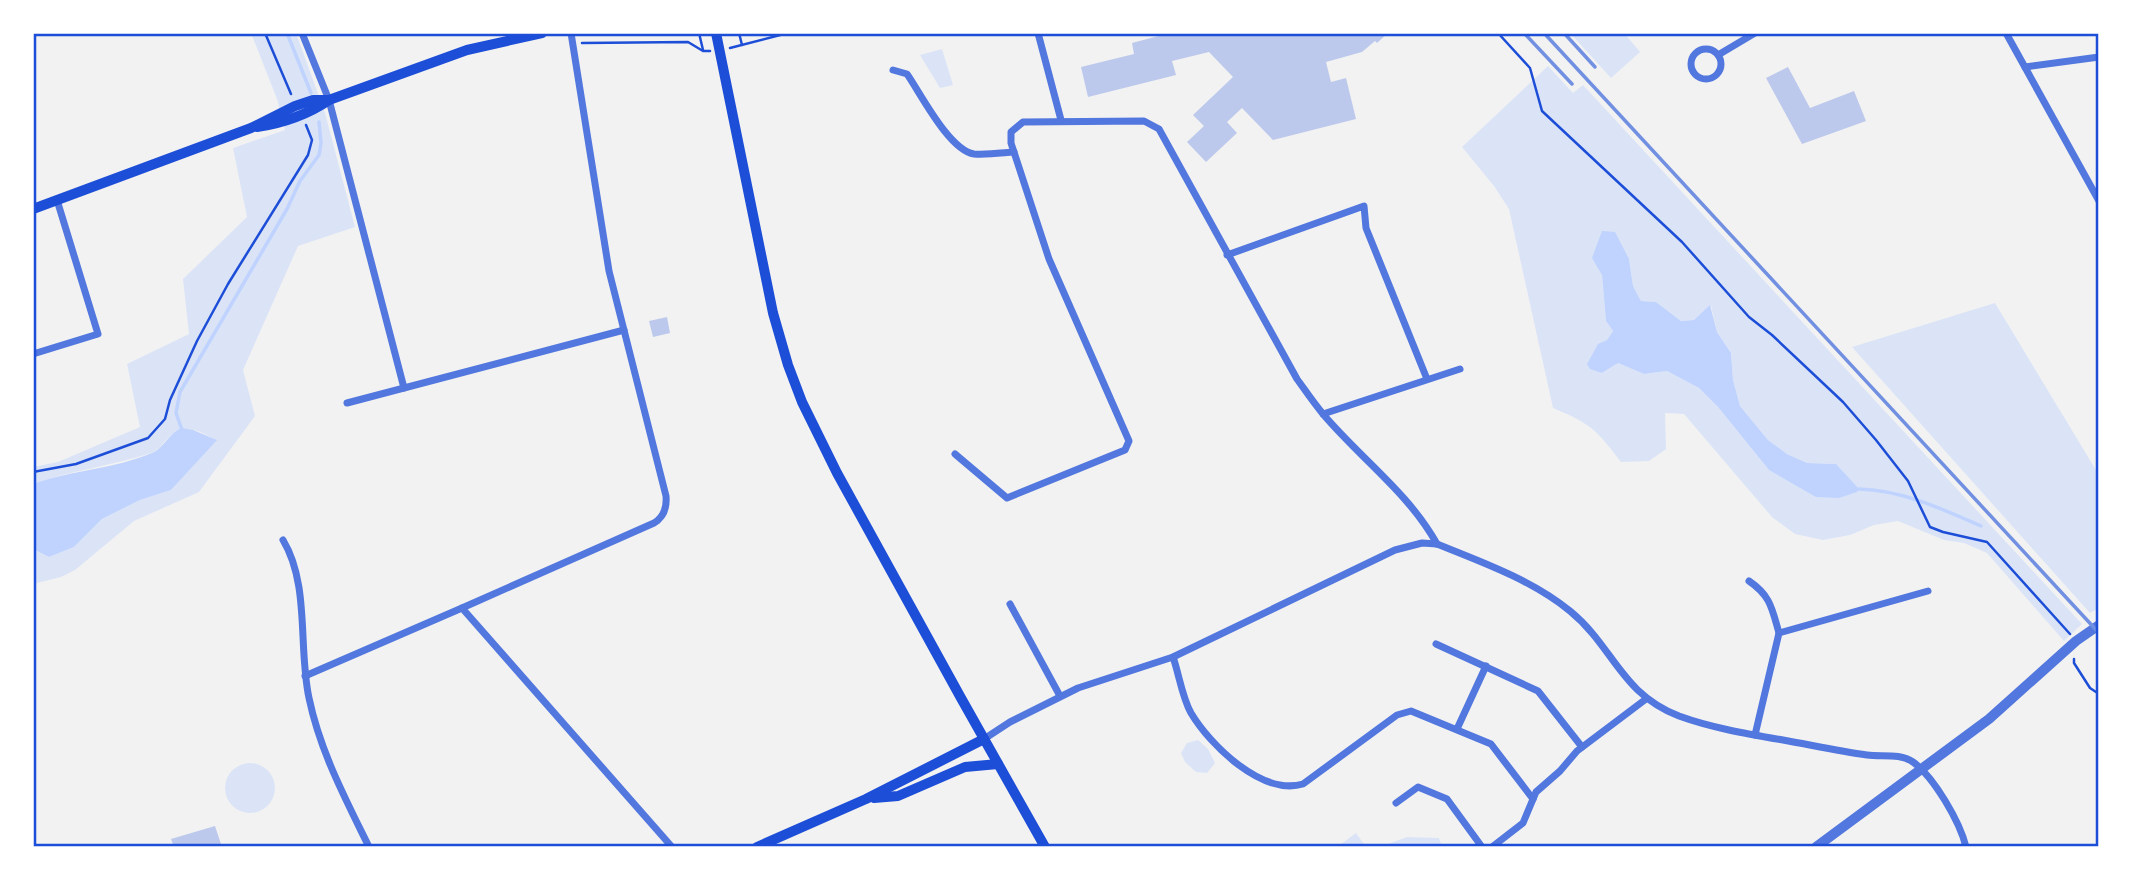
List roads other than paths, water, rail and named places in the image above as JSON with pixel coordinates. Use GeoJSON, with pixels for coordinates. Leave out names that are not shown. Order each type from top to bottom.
{"type":"FeatureCollection","features":[{"type":"Feature","properties":{"kind":"main road"},"geometry":{"type":"LineString","coordinates":[[33,209],[251,128],[277,124],[315,110],[329,100],[467,50],[542,33]]}},
{"type":"Feature","properties":{"kind":"main road"},"geometry":{"type":"LineString","coordinates":[[716,33],[773,313],[802,402],[837,473],[1045,847]]}},
{"type":"Feature","properties":{"kind":"main road"},"geometry":{"type":"LineString","coordinates":[[757,847],[866,799],[984,739]]}},
{"type":"Feature","properties":{"kind":"main road"},"geometry":{"type":"LineString","coordinates":[[866,799],[898,796],[965,767],[998,764]]}},
{"type":"Feature","properties":{"kind":"main road"},"geometry":{"type":"LineString","coordinates":[[772,847],[785,836]]}},
{"type":"Feature","properties":{"kind":"street"},"geometry":{"type":"LineString","coordinates":[[302,33],[329,100],[404,388]]}},
{"type":"Feature","properties":{"kind":"street"},"geometry":{"type":"LineString","coordinates":[[305,677],[652,524],[663,515],[666,496],[609,271],[571,33]]}},
{"type":"Feature","properties":{"kind":"street"},"geometry":{"type":"LineString","coordinates":[[1038,33],[1061,120]]}},
{"type":"Feature","properties":{"kind":"street"},"geometry":{"type":"LineString","coordinates":[[1718,55],[1755,33]]}},
{"type":"Feature","properties":{"kind":"street"},"geometry":{"type":"LineString","coordinates":[[2006,33],[2099,201]]}},
{"type":"Feature","properties":{"kind":"street"},"geometry":{"type":"LineString","coordinates":[[1709,50],[1718,55],[1720,69],[1713,77],[1703,79],[1694,73],[1692,58],[1699,51],[1709,50]]}},
{"type":"Feature","properties":{"kind":"street"},"geometry":{"type":"LineString","coordinates":[[2025,67],[2099,57]]}},
{"type":"Feature","properties":{"kind":"street"},"geometry":{"type":"LineString","coordinates":[[893,70],[908,74],[957,145],[972,154],[1014,152]]}},
{"type":"Feature","properties":{"kind":"street"},"geometry":{"type":"LineString","coordinates":[[955,454],[1007,498],[1125,450],[1129,441],[1049,259],[1014,152],[1011,132],[1023,122],[1144,121],[1159,129],[1297,379],[1323,414],[1426,523],[1437,544]]}},
{"type":"Feature","properties":{"kind":"street"},"geometry":{"type":"LineString","coordinates":[[33,354],[98,334],[58,200]]}},
{"type":"Feature","properties":{"kind":"street"},"geometry":{"type":"LineString","coordinates":[[1227,255],[1364,206],[1366,228],[1427,379]]}},
{"type":"Feature","properties":{"kind":"street"},"geometry":{"type":"LineString","coordinates":[[347,403],[624,330]]}},
{"type":"Feature","properties":{"kind":"street"},"geometry":{"type":"LineString","coordinates":[[1323,414],[1460,369]]}},
{"type":"Feature","properties":{"kind":"street"},"geometry":{"type":"LineString","coordinates":[[283,540],[293,561],[299,584],[305,677],[323,747],[369,847]]}},
{"type":"Feature","properties":{"kind":"street"},"geometry":{"type":"LineString","coordinates":[[984,739],[1060,696],[1173,656],[1395,550],[1422,543],[1437,544],[1529,584],[1570,612],[1587,629],[1619,671],[1646,699],[1659,708],[1681,717],[1755,735],[1869,755],[1904,758],[1922,769],[1956,819],[1966,847]]}},
{"type":"Feature","properties":{"kind":"street"},"geometry":{"type":"LineString","coordinates":[[1749,581],[1763,591],[1771,603],[1779,633],[1755,735]]}},
{"type":"Feature","properties":{"kind":"street"},"geometry":{"type":"LineString","coordinates":[[1779,633],[1928,591]]}},
{"type":"Feature","properties":{"kind":"street"},"geometry":{"type":"LineString","coordinates":[[1010,604],[1060,696]]}},
{"type":"Feature","properties":{"kind":"street"},"geometry":{"type":"LineString","coordinates":[[462,608],[672,847]]}},
{"type":"Feature","properties":{"kind":"street"},"geometry":{"type":"LineString","coordinates":[[1816,847],[1996,713],[2076,641],[2099,625]]}},
{"type":"Feature","properties":{"kind":"street"},"geometry":{"type":"LineString","coordinates":[[1436,644],[1538,691],[1582,747]]}},
{"type":"Feature","properties":{"kind":"street"},"geometry":{"type":"LineString","coordinates":[[1173,656],[1191,713],[1215,745],[1268,783],[1292,786],[1303,784],[1405,711],[1417,712],[1494,746],[1533,799]]}},
{"type":"Feature","properties":{"kind":"street"},"geometry":{"type":"LineString","coordinates":[[1457,729],[1486,666]]}},
{"type":"Feature","properties":{"kind":"street"},"geometry":{"type":"LineString","coordinates":[[1492,847],[1525,821],[1533,799],[1543,784],[1582,747],[1646,699]]}},
{"type":"Feature","properties":{"kind":"street"},"geometry":{"type":"LineString","coordinates":[[1396,803],[1418,787],[1447,799],[1482,847]]}},
{"type":"Feature","properties":{"kind":"water"},"geometry":{"type":"Polygon","coordinates":[[[1602,231],[1615,232],[1629,259],[1633,286],[1641,301],[1656,302],[1681,321],[1694,320],[1710,305],[1717,332],[1731,353],[1733,380],[1740,406],[1768,440],[1787,454],[1807,463],[1836,464],[1859,489],[1857,492],[1839,498],[1816,497],[1769,470],[1718,407],[1699,388],[1667,371],[1644,374],[1618,363],[1602,373],[1590,369],[1587,364],[1598,344],[1607,340],[1613,331],[1606,321],[1602,275],[1592,258],[1602,231]]]}},
{"type":"Feature","properties":{"kind":"water"},"geometry":{"type":"Polygon","coordinates":[[[182,428],[217,440],[171,490],[140,500],[102,519],[74,547],[49,557],[33,549],[33,484],[123,463],[152,453],[182,428]]]}},
{"type":"Feature","properties":{"kind":"waterway"},"geometry":{"type":"LineString","coordinates":[[287,33],[311,93]]}},
{"type":"Feature","properties":{"kind":"waterway"},"geometry":{"type":"LineString","coordinates":[[182,430],[176,413],[180,392],[287,209],[300,181],[319,155],[319,122]]}},
{"type":"Feature","properties":{"kind":"waterway"},"geometry":{"type":"LineString","coordinates":[[1859,489],[1906,497],[1981,526]]}},
{"type":"Feature","properties":{"kind":"railway"},"geometry":{"type":"LineString","coordinates":[[1524,33],[1572,84]]}},
{"type":"Feature","properties":{"kind":"railway"},"geometry":{"type":"LineString","coordinates":[[1544,33],[2099,633]]}},
{"type":"Feature","properties":{"kind":"railway"},"geometry":{"type":"LineString","coordinates":[[1564,33],[1595,67]]}}]}
